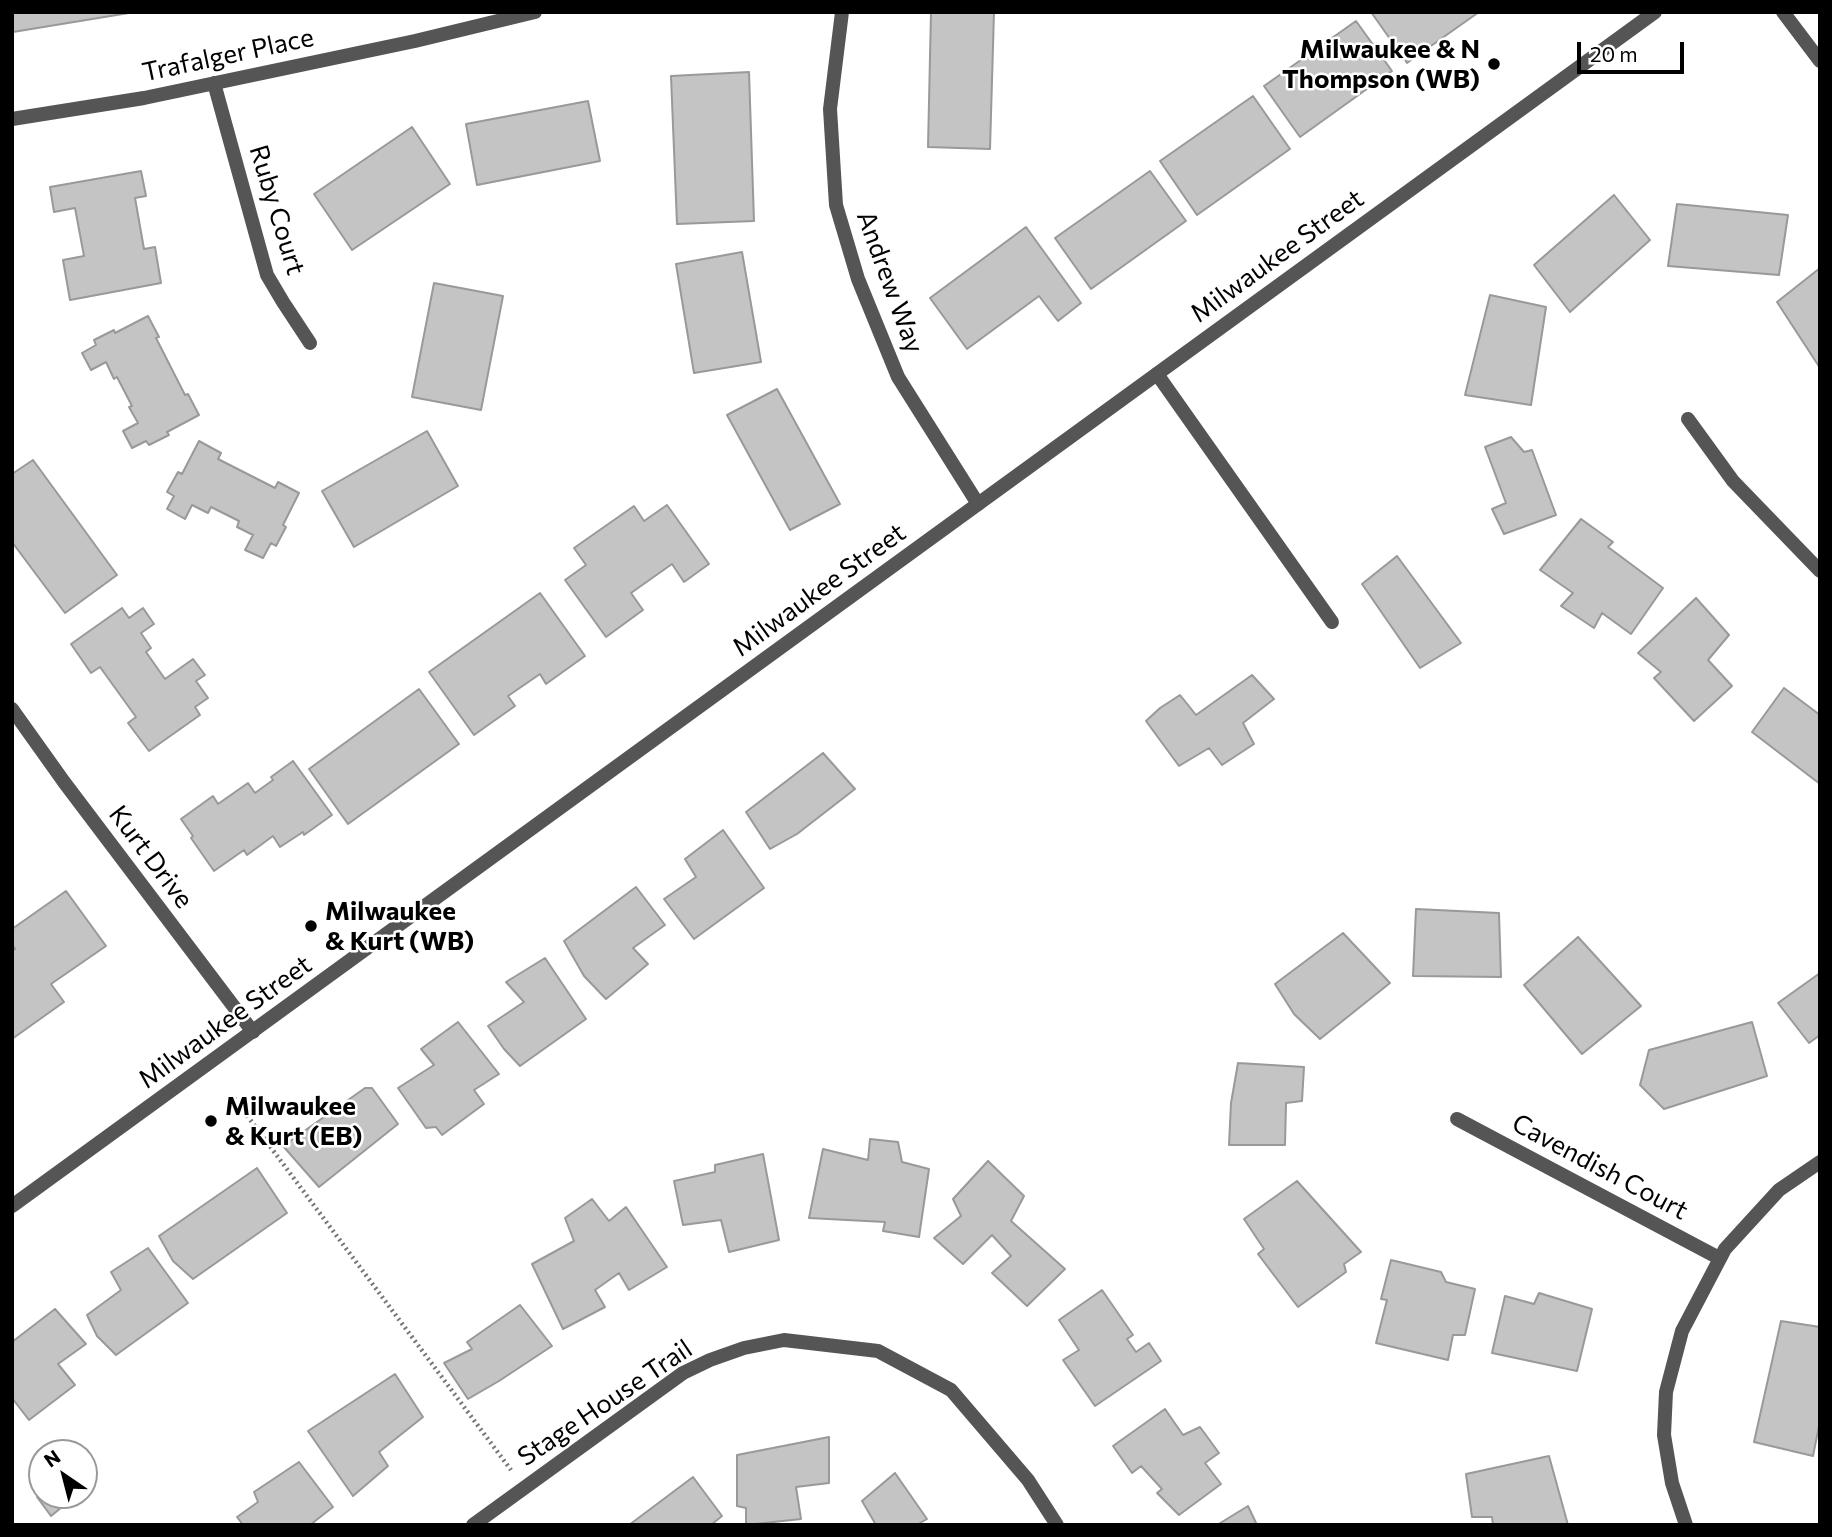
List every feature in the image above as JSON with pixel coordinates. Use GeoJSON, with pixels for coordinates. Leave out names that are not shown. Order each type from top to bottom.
{"type":"FeatureCollection","features":[{"type":"Feature","properties":{"kind":"street","name":"Trafalger Place"},"geometry":{"type":"LineString","coordinates":[[12,119],[144,98],[415,41],[535,12]]}},
{"type":"Feature","properties":{"kind":"street","name":"Andrew Way"},"geometry":{"type":"LineString","coordinates":[[842,12],[830,109],[836,205],[858,279],[898,377],[978,504]]}},
{"type":"Feature","properties":{"kind":"street","name":"Milwaukee Street"},"geometry":{"type":"LineString","coordinates":[[12,1206],[1654,12]]}},
{"type":"Feature","properties":{"kind":"street"},"geometry":{"type":"LineString","coordinates":[[1783,12],[1820,61]]}},
{"type":"Feature","properties":{"kind":"street","name":"Ruby Court"},"geometry":{"type":"LineString","coordinates":[[214,83],[267,275],[310,343]]}},
{"type":"Feature","properties":{"kind":"street"},"geometry":{"type":"LineString","coordinates":[[1157,374],[1332,622]]}},
{"type":"Feature","properties":{"kind":"street"},"geometry":{"type":"LineString","coordinates":[[1688,419],[1733,481],[1820,571]]}},
{"type":"Feature","properties":{"kind":"street","name":"Kurt Drive"},"geometry":{"type":"LineString","coordinates":[[12,709],[253,1032]]}},
{"type":"Feature","properties":{"kind":"street","name":"Cavendish Court"},"geometry":{"type":"LineString","coordinates":[[1457,1119],[1719,1258]]}},
{"type":"Feature","properties":{"kind":"street"},"geometry":{"type":"LineString","coordinates":[[1686,1525],[1672,1483],[1664,1435],[1666,1392],[1682,1331],[1725,1249],[1779,1190],[1820,1162]]}},
{"type":"Feature","properties":{"kind":"street","name":"Stage House Trail"},"geometry":{"type":"LineString","coordinates":[[473,1525],[683,1373],[744,1348],[784,1340],[878,1351],[951,1390],[1028,1480],[1058,1525]]}},
{"type":"Feature","properties":{"kind":"path"},"geometry":{"type":"LineString","coordinates":[[234,1098],[524,1488]]}},
{"type":"Feature","properties":{"kind":"building"},"geometry":{"type":"Polygon","coordinates":[[[12,12],[135,12],[13,32],[12,12]]]}},
{"type":"Feature","properties":{"kind":"building"},"geometry":{"type":"Polygon","coordinates":[[[931,12],[994,12],[990,149],[928,147],[931,12]]]}},
{"type":"Feature","properties":{"kind":"building"},"geometry":{"type":"Polygon","coordinates":[[[1371,12],[1479,12],[1407,63],[1371,12]]]}},
{"type":"Feature","properties":{"kind":"building"},"geometry":{"type":"Polygon","coordinates":[[[1356,21],[1392,71],[1300,137],[1264,86],[1356,21]]]}},
{"type":"Feature","properties":{"kind":"building"},"geometry":{"type":"Polygon","coordinates":[[[749,72],[754,221],[677,224],[671,76],[749,72]]]}},
{"type":"Feature","properties":{"kind":"building"},"geometry":{"type":"Polygon","coordinates":[[[1253,96],[1290,149],[1197,215],[1160,161],[1253,96]]]}},
{"type":"Feature","properties":{"kind":"building"},"geometry":{"type":"Polygon","coordinates":[[[588,101],[600,161],[477,185],[466,124],[588,101]]]}},
{"type":"Feature","properties":{"kind":"building"},"geometry":{"type":"Polygon","coordinates":[[[412,127],[450,184],[352,250],[314,194],[412,127]]]}},
{"type":"Feature","properties":{"kind":"building"},"geometry":{"type":"Polygon","coordinates":[[[141,171],[146,196],[135,198],[144,249],[155,247],[161,283],[70,300],[63,260],[84,256],[75,208],[54,212],[50,187],[141,171]]]}},
{"type":"Feature","properties":{"kind":"building"},"geometry":{"type":"Polygon","coordinates":[[[1150,171],[1186,221],[1091,289],[1055,238],[1150,171]]]}},
{"type":"Feature","properties":{"kind":"building"},"geometry":{"type":"Polygon","coordinates":[[[1614,195],[1650,240],[1570,312],[1534,265],[1614,195]]]}},
{"type":"Feature","properties":{"kind":"building"},"geometry":{"type":"Polygon","coordinates":[[[1677,204],[1788,215],[1779,275],[1668,266],[1677,204]]]}},
{"type":"Feature","properties":{"kind":"building"},"geometry":{"type":"Polygon","coordinates":[[[1026,227],[1081,303],[1058,321],[1039,296],[967,349],[930,298],[1026,227]]]}},
{"type":"Feature","properties":{"kind":"building"},"geometry":{"type":"Polygon","coordinates":[[[742,252],[761,362],[694,373],[676,264],[742,252]]]}},
{"type":"Feature","properties":{"kind":"building"},"geometry":{"type":"Polygon","coordinates":[[[1820,268],[1820,368],[1777,302],[1820,268]]]}},
{"type":"Feature","properties":{"kind":"building"},"geometry":{"type":"Polygon","coordinates":[[[434,283],[503,296],[481,410],[412,397],[434,283]]]}},
{"type":"Feature","properties":{"kind":"building"},"geometry":{"type":"Polygon","coordinates":[[[1490,295],[1546,307],[1531,405],[1465,395],[1490,295]]]}},
{"type":"Feature","properties":{"kind":"building"},"geometry":{"type":"Polygon","coordinates":[[[148,316],[185,395],[188,394],[199,415],[149,445],[146,441],[132,448],[123,431],[138,423],[117,377],[114,379],[106,362],[91,370],[82,353],[96,345],[94,340],[114,330],[115,333],[148,316]]]}},
{"type":"Feature","properties":{"kind":"building"},"geometry":{"type":"Polygon","coordinates":[[[777,389],[840,504],[790,530],[727,415],[777,389]]]}},
{"type":"Feature","properties":{"kind":"building"},"geometry":{"type":"Polygon","coordinates":[[[427,431],[458,486],[354,547],[322,491],[427,431]]]}},
{"type":"Feature","properties":{"kind":"building"},"geometry":{"type":"Polygon","coordinates":[[[1511,437],[1524,452],[1532,450],[1556,515],[1504,534],[1492,509],[1506,503],[1485,447],[1511,437]]]}},
{"type":"Feature","properties":{"kind":"building"},"geometry":{"type":"Polygon","coordinates":[[[199,441],[221,453],[218,459],[275,488],[278,482],[299,493],[276,546],[271,543],[263,558],[245,550],[253,535],[237,527],[239,521],[211,507],[208,513],[192,505],[185,519],[167,509],[174,496],[167,492],[178,472],[182,474],[199,441]]]}},
{"type":"Feature","properties":{"kind":"building"},"geometry":{"type":"Polygon","coordinates":[[[33,460],[117,575],[65,613],[12,542],[12,474],[33,460]]]}},
{"type":"Feature","properties":{"kind":"building"},"geometry":{"type":"Polygon","coordinates":[[[667,505],[709,564],[684,582],[672,564],[631,593],[643,610],[606,637],[565,580],[586,565],[574,548],[634,506],[644,521],[667,505]]]}},
{"type":"Feature","properties":{"kind":"building"},"geometry":{"type":"Polygon","coordinates":[[[1581,519],[1613,542],[1608,547],[1663,588],[1631,634],[1602,613],[1594,628],[1561,606],[1573,593],[1540,570],[1581,519]]]}},
{"type":"Feature","properties":{"kind":"building"},"geometry":{"type":"Polygon","coordinates":[[[1397,556],[1461,643],[1420,668],[1362,584],[1397,556]]]}},
{"type":"Feature","properties":{"kind":"building"},"geometry":{"type":"Polygon","coordinates":[[[540,593],[585,656],[546,684],[540,674],[508,696],[515,706],[474,735],[429,672],[540,593]]]}},
{"type":"Feature","properties":{"kind":"building"},"geometry":{"type":"Polygon","coordinates":[[[1696,598],[1729,635],[1708,660],[1732,686],[1694,721],[1654,678],[1661,672],[1638,653],[1696,598]]]}},
{"type":"Feature","properties":{"kind":"building"},"geometry":{"type":"Polygon","coordinates":[[[122,608],[129,618],[143,608],[154,624],[141,633],[151,648],[146,652],[165,679],[193,659],[205,675],[196,681],[208,698],[195,707],[200,715],[149,751],[128,723],[136,717],[100,667],[91,673],[71,644],[122,608]]]}},
{"type":"Feature","properties":{"kind":"building"},"geometry":{"type":"Polygon","coordinates":[[[1252,675],[1274,699],[1243,723],[1254,744],[1222,765],[1209,748],[1179,766],[1146,721],[1180,695],[1196,715],[1252,675]]]}},
{"type":"Feature","properties":{"kind":"building"},"geometry":{"type":"Polygon","coordinates":[[[1784,688],[1820,715],[1820,784],[1752,732],[1784,688]]]}},
{"type":"Feature","properties":{"kind":"building"},"geometry":{"type":"Polygon","coordinates":[[[419,689],[459,744],[348,824],[309,769],[419,689]]]}},
{"type":"Feature","properties":{"kind":"building"},"geometry":{"type":"Polygon","coordinates":[[[823,753],[855,789],[797,834],[770,849],[746,812],[823,753]]]}},
{"type":"Feature","properties":{"kind":"building"},"geometry":{"type":"Polygon","coordinates":[[[293,761],[332,815],[304,835],[303,832],[280,847],[273,836],[247,855],[244,850],[214,871],[181,819],[213,796],[218,804],[248,783],[255,793],[293,761]]]}},
{"type":"Feature","properties":{"kind":"building"},"geometry":{"type":"Polygon","coordinates":[[[723,830],[764,888],[694,939],[664,899],[696,877],[685,859],[723,830]]]}},
{"type":"Feature","properties":{"kind":"building"},"geometry":{"type":"Polygon","coordinates":[[[636,887],[665,925],[633,948],[648,964],[606,999],[584,976],[564,941],[636,887]]]}},
{"type":"Feature","properties":{"kind":"building"},"geometry":{"type":"Polygon","coordinates":[[[66,891],[106,946],[51,984],[64,1002],[12,1039],[12,951],[15,949],[12,944],[12,929],[66,891]]]}},
{"type":"Feature","properties":{"kind":"building"},"geometry":{"type":"Polygon","coordinates":[[[1416,909],[1499,913],[1501,977],[1413,976],[1416,909]]]}},
{"type":"Feature","properties":{"kind":"building"},"geometry":{"type":"Polygon","coordinates":[[[1343,933],[1390,983],[1320,1039],[1294,1014],[1275,984],[1343,933]]]}},
{"type":"Feature","properties":{"kind":"building"},"geometry":{"type":"Polygon","coordinates":[[[1578,937],[1641,1006],[1582,1054],[1524,985],[1578,937]]]}},
{"type":"Feature","properties":{"kind":"building"},"geometry":{"type":"Polygon","coordinates":[[[545,958],[586,1019],[520,1066],[488,1026],[524,1002],[506,982],[545,958]]]}},
{"type":"Feature","properties":{"kind":"building"},"geometry":{"type":"Polygon","coordinates":[[[1820,973],[1820,1035],[1809,1043],[1778,1003],[1820,973]]]}},
{"type":"Feature","properties":{"kind":"building"},"geometry":{"type":"Polygon","coordinates":[[[458,1022],[499,1074],[474,1090],[484,1104],[442,1135],[436,1127],[426,1128],[398,1088],[434,1065],[421,1049],[458,1022]]]}},
{"type":"Feature","properties":{"kind":"building"},"geometry":{"type":"Polygon","coordinates":[[[1752,1022],[1767,1076],[1664,1109],[1640,1085],[1649,1050],[1752,1022]]]}},
{"type":"Feature","properties":{"kind":"building"},"geometry":{"type":"Polygon","coordinates":[[[1238,1063],[1304,1067],[1302,1101],[1286,1103],[1285,1145],[1229,1145],[1231,1103],[1238,1063]]]}},
{"type":"Feature","properties":{"kind":"building"},"geometry":{"type":"Polygon","coordinates":[[[365,1088],[372,1088],[398,1124],[319,1187],[283,1146],[365,1088]]]}},
{"type":"Feature","properties":{"kind":"building"},"geometry":{"type":"Polygon","coordinates":[[[870,1139],[898,1142],[902,1162],[929,1169],[919,1237],[883,1231],[885,1222],[809,1218],[823,1149],[868,1160],[870,1139]]]}},
{"type":"Feature","properties":{"kind":"building"},"geometry":{"type":"Polygon","coordinates":[[[763,1154],[779,1240],[729,1252],[721,1220],[683,1225],[674,1181],[715,1172],[715,1165],[763,1154]]]}},
{"type":"Feature","properties":{"kind":"building"},"geometry":{"type":"Polygon","coordinates":[[[988,1161],[1024,1196],[1011,1221],[1065,1269],[1027,1306],[992,1273],[1011,1256],[992,1235],[963,1264],[934,1238],[961,1216],[953,1199],[988,1161]]]}},
{"type":"Feature","properties":{"kind":"building"},"geometry":{"type":"Polygon","coordinates":[[[257,1168],[287,1213],[193,1279],[173,1261],[159,1236],[257,1168]]]}},
{"type":"Feature","properties":{"kind":"building"},"geometry":{"type":"Polygon","coordinates":[[[1297,1181],[1361,1252],[1344,1264],[1346,1272],[1298,1307],[1258,1254],[1264,1249],[1244,1219],[1297,1181]]]}},
{"type":"Feature","properties":{"kind":"building"},"geometry":{"type":"Polygon","coordinates":[[[592,1199],[609,1221],[626,1207],[667,1267],[629,1290],[619,1273],[595,1290],[605,1307],[563,1329],[532,1264],[574,1241],[565,1218],[592,1199]]]}},
{"type":"Feature","properties":{"kind":"building"},"geometry":{"type":"Polygon","coordinates":[[[148,1248],[188,1303],[116,1355],[97,1336],[87,1315],[121,1290],[111,1272],[148,1248]]]}},
{"type":"Feature","properties":{"kind":"building"},"geometry":{"type":"Polygon","coordinates":[[[1391,1260],[1441,1272],[1446,1282],[1475,1289],[1465,1335],[1453,1335],[1448,1360],[1376,1343],[1387,1300],[1381,1299],[1391,1260]]]}},
{"type":"Feature","properties":{"kind":"building"},"geometry":{"type":"Polygon","coordinates":[[[1102,1290],[1133,1335],[1127,1339],[1136,1352],[1149,1343],[1161,1361],[1095,1406],[1063,1360],[1079,1350],[1059,1320],[1102,1290]]]}},
{"type":"Feature","properties":{"kind":"building"},"geometry":{"type":"Polygon","coordinates":[[[1539,1293],[1592,1309],[1577,1371],[1492,1353],[1505,1296],[1534,1304],[1539,1293]]]}},
{"type":"Feature","properties":{"kind":"building"},"geometry":{"type":"Polygon","coordinates":[[[520,1305],[552,1346],[468,1399],[444,1363],[472,1349],[467,1342],[520,1305]]]}},
{"type":"Feature","properties":{"kind":"building"},"geometry":{"type":"Polygon","coordinates":[[[55,1309],[86,1344],[58,1364],[75,1385],[29,1420],[12,1398],[12,1342],[55,1309]]]}},
{"type":"Feature","properties":{"kind":"building"},"geometry":{"type":"Polygon","coordinates":[[[1781,1321],[1820,1327],[1820,1421],[1813,1456],[1754,1442],[1781,1321]]]}},
{"type":"Feature","properties":{"kind":"building"},"geometry":{"type":"Polygon","coordinates":[[[395,1374],[423,1417],[379,1452],[388,1466],[353,1496],[308,1431],[395,1374]]]}},
{"type":"Feature","properties":{"kind":"building"},"geometry":{"type":"Polygon","coordinates":[[[1165,1409],[1183,1435],[1200,1427],[1219,1453],[1205,1463],[1221,1484],[1179,1515],[1157,1493],[1162,1489],[1141,1466],[1132,1473],[1113,1446],[1165,1409]]]}},
{"type":"Feature","properties":{"kind":"building"},"geometry":{"type":"Polygon","coordinates":[[[829,1437],[829,1483],[796,1487],[801,1519],[746,1525],[746,1508],[737,1506],[737,1455],[829,1437]]]}},
{"type":"Feature","properties":{"kind":"building"},"geometry":{"type":"Polygon","coordinates":[[[1549,1456],[1568,1525],[1493,1525],[1492,1517],[1472,1517],[1466,1474],[1549,1456]]]}},
{"type":"Feature","properties":{"kind":"building"},"geometry":{"type":"Polygon","coordinates":[[[299,1462],[333,1507],[310,1525],[243,1525],[237,1517],[258,1502],[254,1492],[299,1462]]]}},
{"type":"Feature","properties":{"kind":"building"},"geometry":{"type":"Polygon","coordinates":[[[895,1473],[927,1519],[920,1523],[921,1525],[876,1525],[862,1501],[895,1473]]]}},
{"type":"Feature","properties":{"kind":"building"},"geometry":{"type":"Polygon","coordinates":[[[693,1477],[722,1516],[711,1525],[629,1525],[693,1477]]]}},
{"type":"Feature","properties":{"kind":"building"},"geometry":{"type":"Polygon","coordinates":[[[1248,1506],[1257,1525],[1217,1525],[1248,1506]]]}},
{"type":"Feature","properties":{"kind":"building"},"geometry":{"type":"Polygon","coordinates":[[[46,1509],[60,1509],[51,1516],[46,1509]]]}},
{"type":"Feature","properties":{"kind":"place","name":"Milwaukee & N Thompson (WB)"},"geometry":{"type":"Point","coordinates":[1494,64]}},
{"type":"Feature","properties":{"kind":"place","name":"Milwaukee & Kurt (WB)"},"geometry":{"type":"Point","coordinates":[311,926]}},
{"type":"Feature","properties":{"kind":"place","name":"Milwaukee & Kurt (EB)"},"geometry":{"type":"Point","coordinates":[211,1121]}}]}
